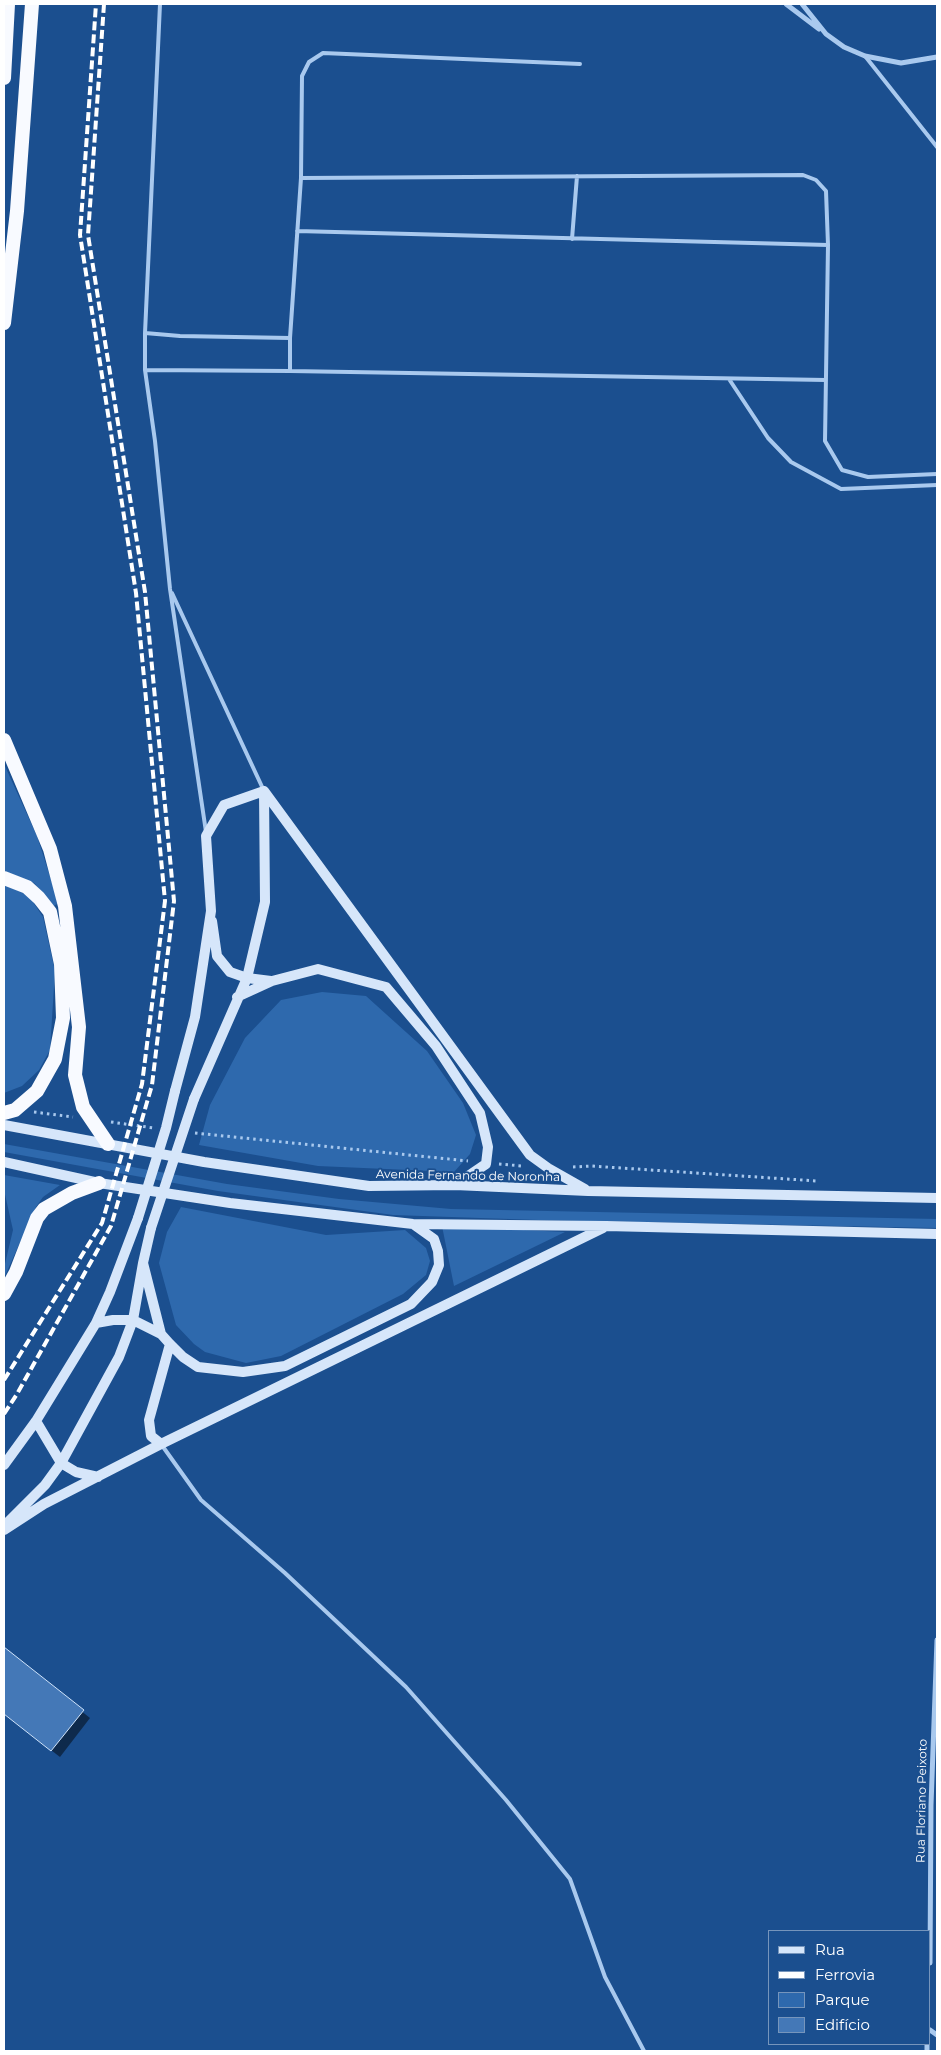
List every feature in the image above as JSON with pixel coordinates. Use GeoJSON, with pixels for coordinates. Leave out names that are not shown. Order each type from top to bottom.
{"type":"FeatureCollection","features":[{"type":"Feature","properties":{"kind":"highway"},"geometry":{"type":"LineString","coordinates":[[4,323],[18,211],[32,4]]}},
{"type":"Feature","properties":{"kind":"highway"},"geometry":{"type":"LineString","coordinates":[[4,78],[6,11]]}},
{"type":"Feature","properties":{"kind":"highway"},"geometry":{"type":"LineString","coordinates":[[4,740],[50,850],[65,906],[79,1027],[75,1075],[83,1107],[108,1144]]}},
{"type":"Feature","properties":{"kind":"highway"},"geometry":{"type":"LineString","coordinates":[[4,878],[27,887],[50,912],[61,973],[63,1018],[55,1059],[37,1091],[9,1111]]}},
{"type":"Feature","properties":{"kind":"highway"},"geometry":{"type":"LineString","coordinates":[[4,1294],[16,1272],[37,1218],[44,1208],[72,1193],[99,1183]]}},
{"type":"Feature","properties":{"kind":"main road"},"geometry":{"type":"LineString","coordinates":[[264,791],[224,805],[206,836],[211,911],[217,956],[230,972],[247,978],[272,981]]}},
{"type":"Feature","properties":{"kind":"main road"},"geometry":{"type":"LineString","coordinates":[[4,1528],[45,1485],[61,1463],[119,1357],[134,1320],[142,1263],[151,1228],[194,1099],[237,997],[247,978],[266,902],[264,791]]}},
{"type":"Feature","properties":{"kind":"main road"},"geometry":{"type":"LineString","coordinates":[[264,791],[530,1155],[548,1168],[588,1190]]}},
{"type":"Feature","properties":{"kind":"main road"},"geometry":{"type":"LineString","coordinates":[[4,1465],[36,1421],[96,1323],[138,1218],[166,1128],[195,1017],[211,911]]}},
{"type":"Feature","properties":{"kind":"main road"},"geometry":{"type":"LineString","coordinates":[[237,997],[272,981],[318,969],[386,987],[436,1046],[480,1113],[488,1147],[486,1164],[455,1185]]}},
{"type":"Feature","properties":{"kind":"main road","name":"Avenida Fernando de Noronha"},"geometry":{"type":"LineString","coordinates":[[4,1125],[204,1162],[369,1186],[455,1185],[937,1198]]}},
{"type":"Feature","properties":{"kind":"main road"},"geometry":{"type":"LineString","coordinates":[[4,1162],[99,1183],[230,1203],[414,1224],[606,1226],[937,1234]]}},
{"type":"Feature","properties":{"kind":"main road"},"geometry":{"type":"LineString","coordinates":[[96,1323],[113,1320],[134,1320],[161,1334],[183,1357],[198,1367],[243,1372],[285,1366],[411,1304],[432,1282],[438,1265],[438,1251],[434,1239],[414,1224]]}},
{"type":"Feature","properties":{"kind":"main road"},"geometry":{"type":"LineString","coordinates":[[4,1528],[44,1504],[161,1444],[606,1226]]}},
{"type":"Feature","properties":{"kind":"main road"},"geometry":{"type":"LineString","coordinates":[[142,1263],[161,1334]]}},
{"type":"Feature","properties":{"kind":"main road"},"geometry":{"type":"LineString","coordinates":[[161,1444],[151,1436],[150,1420],[170,1344]]}},
{"type":"Feature","properties":{"kind":"main road"},"geometry":{"type":"LineString","coordinates":[[36,1421],[61,1463],[76,1472],[98,1477]]}},
{"type":"Feature","properties":{"kind":"street"},"geometry":{"type":"LineString","coordinates":[[786,4],[844,47],[864,56],[901,63],[937,57]]}},
{"type":"Feature","properties":{"kind":"street"},"geometry":{"type":"LineString","coordinates":[[802,4],[826,34]]}},
{"type":"Feature","properties":{"kind":"street","name":"Rua Floriano Peixoto"},"geometry":{"type":"LineString","coordinates":[[930,1930],[937,1640]]}},
{"type":"Feature","properties":{"kind":"lane"},"geometry":{"type":"LineString","coordinates":[[160,4],[145,333],[145,370],[155,441],[170,589],[206,836]]}},
{"type":"Feature","properties":{"kind":"lane"},"geometry":{"type":"LineString","coordinates":[[290,371],[290,338],[301,178],[302,76],[309,62],[323,53],[580,64]]}},
{"type":"Feature","properties":{"kind":"lane"},"geometry":{"type":"LineString","coordinates":[[864,56],[937,147]]}},
{"type":"Feature","properties":{"kind":"lane"},"geometry":{"type":"LineString","coordinates":[[301,178],[803,175],[816,180],[826,191],[828,245],[824,441],[842,470],[868,477],[937,474]]}},
{"type":"Feature","properties":{"kind":"lane"},"geometry":{"type":"LineString","coordinates":[[572,239],[577,176]]}},
{"type":"Feature","properties":{"kind":"lane"},"geometry":{"type":"LineString","coordinates":[[297,231],[828,245]]}},
{"type":"Feature","properties":{"kind":"lane"},"geometry":{"type":"LineString","coordinates":[[145,333],[180,336],[290,338]]}},
{"type":"Feature","properties":{"kind":"lane"},"geometry":{"type":"LineString","coordinates":[[145,370],[826,380]]}},
{"type":"Feature","properties":{"kind":"lane"},"geometry":{"type":"LineString","coordinates":[[730,379],[768,438],[791,462],[841,489],[937,485]]}},
{"type":"Feature","properties":{"kind":"lane"},"geometry":{"type":"LineString","coordinates":[[170,589],[264,791]]}},
{"type":"Feature","properties":{"kind":"lane"},"geometry":{"type":"LineString","coordinates":[[161,1444],[201,1500],[285,1574],[406,1687],[506,1800],[570,1879],[605,1977],[644,2051]]}},
{"type":"Feature","properties":{"kind":"path"},"geometry":{"type":"LineString","coordinates":[[9,1111],[158,1128]]}},
{"type":"Feature","properties":{"kind":"path"},"geometry":{"type":"LineString","coordinates":[[186,1132],[486,1164],[548,1168],[591,1166],[825,1181]]}},
{"type":"Feature","properties":{"kind":"green space"},"geometry":{"type":"Polygon","coordinates":[[[4,764],[37,836],[55,892],[57,904],[54,906],[34,883],[4,871],[4,764]]]}},
{"type":"Feature","properties":{"kind":"green space"},"geometry":{"type":"Polygon","coordinates":[[[4,884],[29,896],[43,917],[55,971],[50,1050],[39,1070],[22,1086],[4,1093],[4,884]]]}},
{"type":"Feature","properties":{"kind":"green space"},"geometry":{"type":"Polygon","coordinates":[[[322,992],[366,996],[427,1051],[463,1103],[476,1135],[470,1154],[454,1172],[318,1166],[199,1145],[210,1105],[245,1038],[281,1000],[322,992]]]}},
{"type":"Feature","properties":{"kind":"green space"},"geometry":{"type":"Polygon","coordinates":[[[4,1144],[227,1184],[339,1199],[451,1209],[937,1219],[937,1228],[538,1220],[393,1215],[218,1191],[4,1152],[4,1144]]]}},
{"type":"Feature","properties":{"kind":"green space"},"geometry":{"type":"Polygon","coordinates":[[[4,1175],[60,1185],[43,1197],[36,1207],[4,1278],[4,1268],[13,1230],[4,1190],[4,1175]]]}},
{"type":"Feature","properties":{"kind":"green space"},"geometry":{"type":"Polygon","coordinates":[[[181,1207],[326,1235],[405,1230],[426,1248],[430,1261],[426,1275],[403,1294],[281,1356],[246,1363],[205,1352],[194,1344],[176,1325],[159,1263],[167,1232],[181,1207]]]}},
{"type":"Feature","properties":{"kind":"green space"},"geometry":{"type":"Polygon","coordinates":[[[442,1226],[565,1232],[454,1286],[442,1226]]]}},
{"type":"Feature","properties":{"kind":"building"},"geometry":{"type":"Polygon","coordinates":[[[4,1647],[84,1710],[51,1751],[4,1714],[4,1647]]]}},
{"type":"Feature","properties":{"kind":"railway"},"geometry":{"type":"LineString","coordinates":[[4,1380],[102,1223],[142,1084],[165,901],[136,593],[80,235],[96,4]]}},
{"type":"Feature","properties":{"kind":"railway"},"geometry":{"type":"LineString","coordinates":[[4,1414],[111,1226],[152,1085],[174,901],[145,592],[88,235],[104,4]]}}]}
